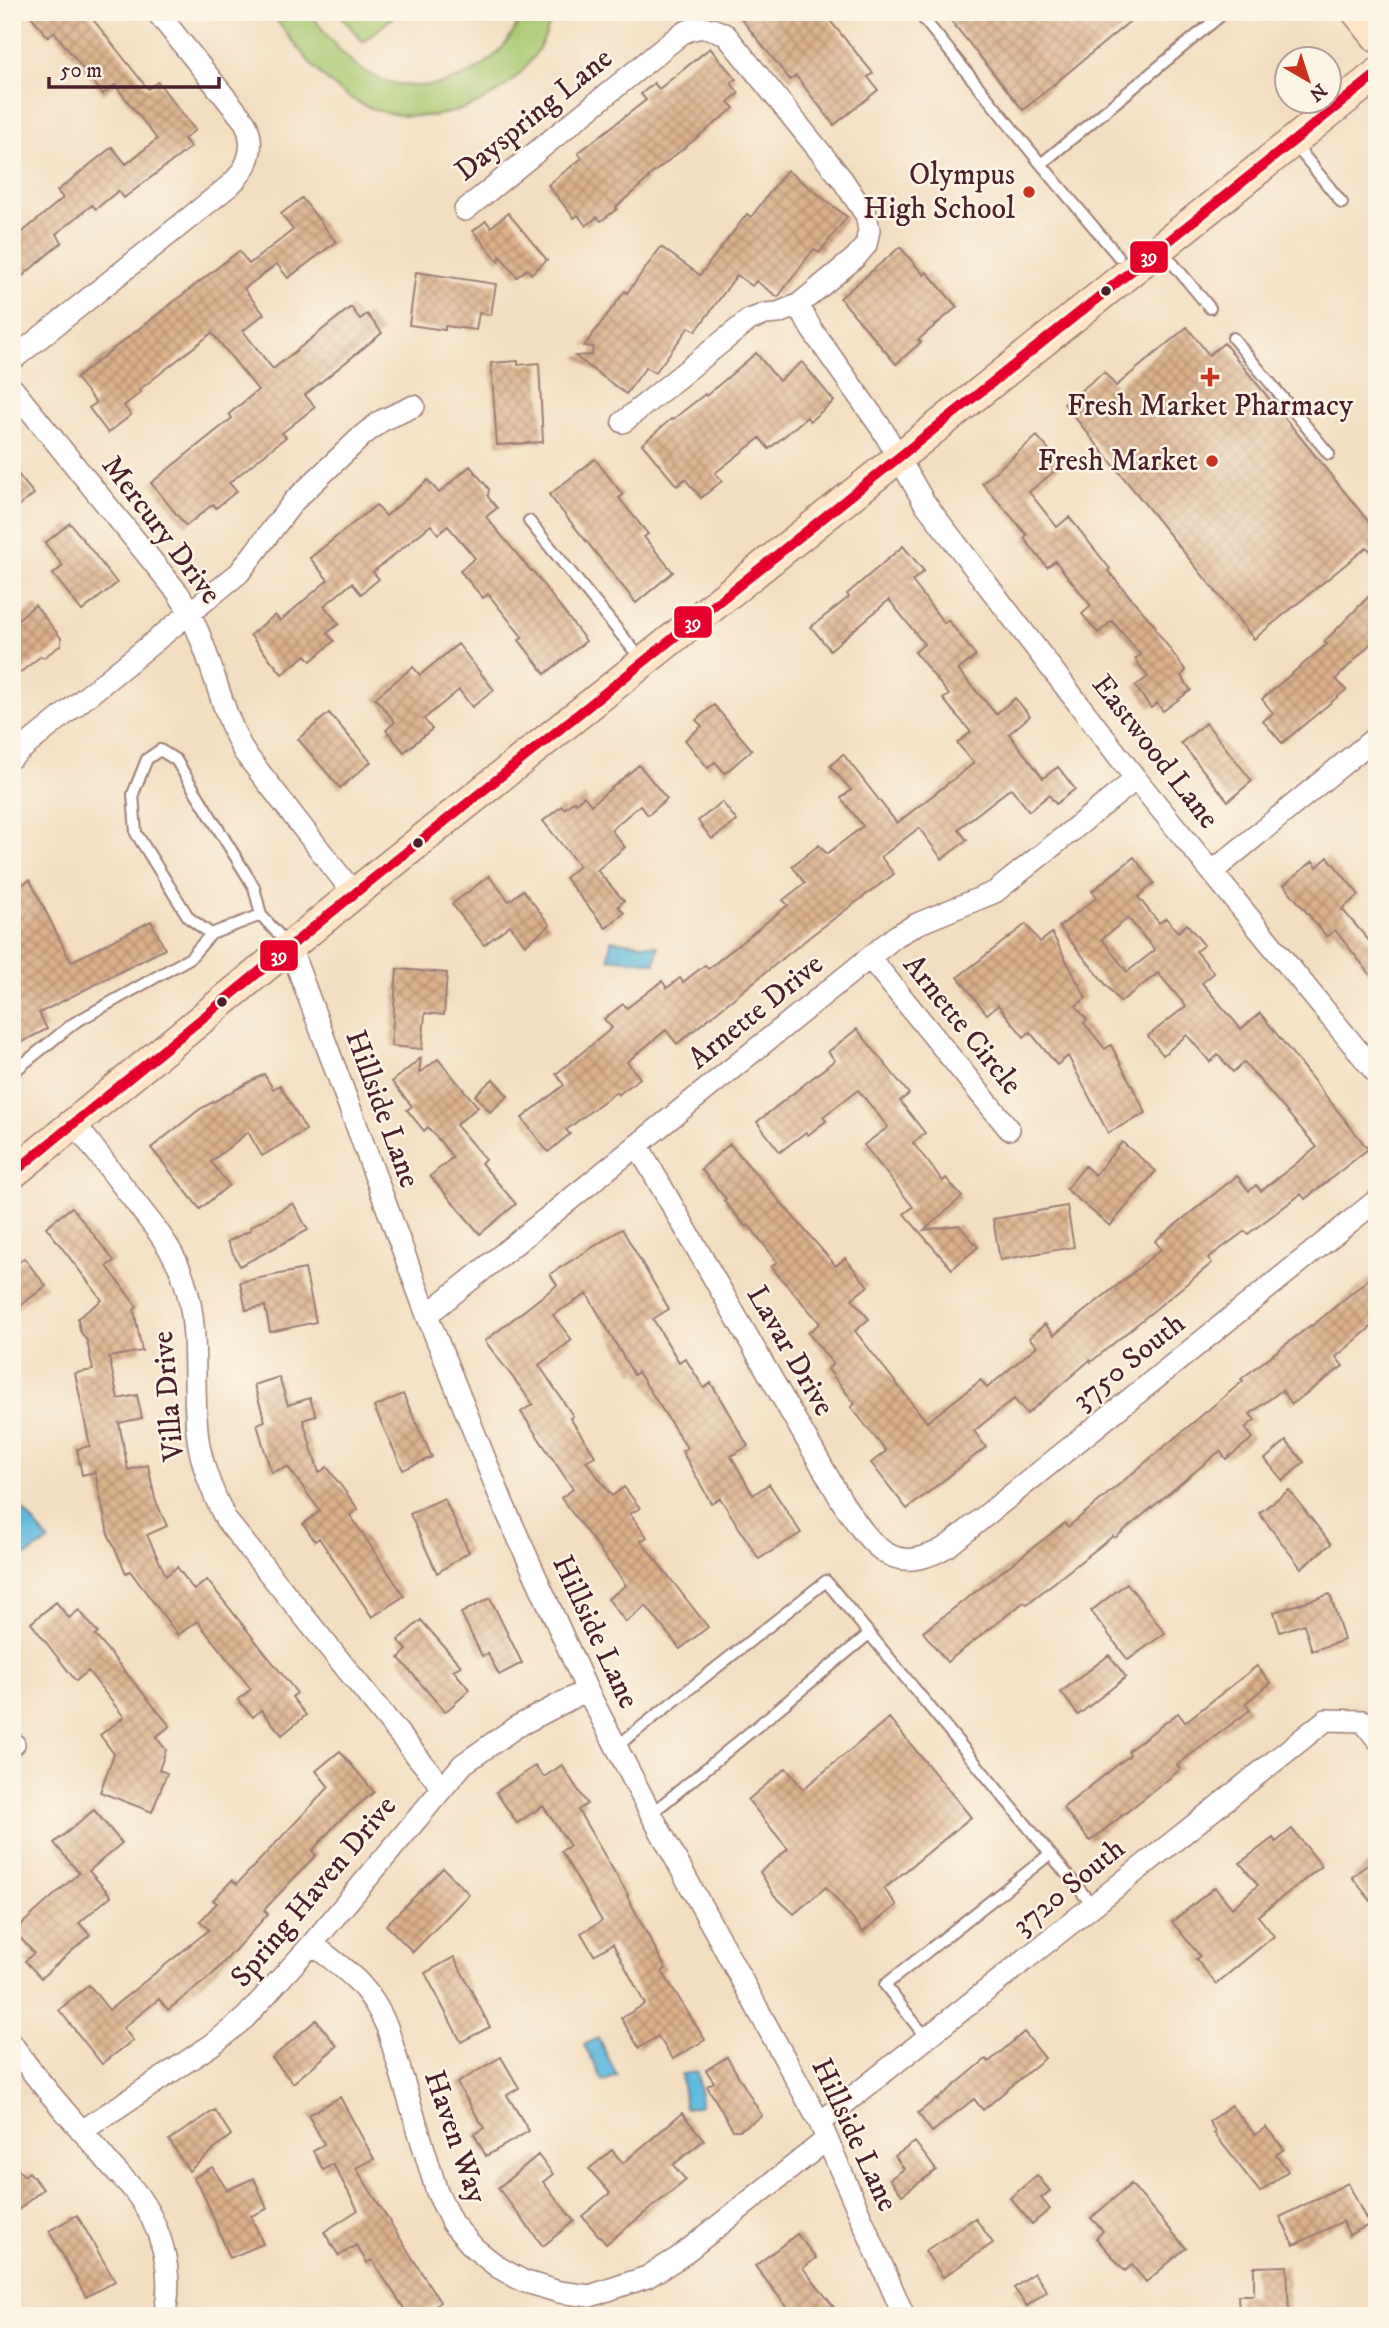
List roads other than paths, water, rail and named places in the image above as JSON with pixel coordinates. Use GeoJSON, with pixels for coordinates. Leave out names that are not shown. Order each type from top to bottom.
{"type":"FeatureCollection","features":[{"type":"Feature","properties":{"kind":"main road"},"geometry":{"type":"LineString","coordinates":[[1357,12],[1377,37]]}},
{"type":"Feature","properties":{"kind":"main road"},"geometry":{"type":"LineString","coordinates":[[15,1166],[75,1124],[354,894],[1377,74]]}},
{"type":"Feature","properties":{"kind":"street"},"geometry":{"type":"LineString","coordinates":[[12,360],[229,186],[244,170],[250,151],[249,131],[239,114],[157,12]]}},
{"type":"Feature","properties":{"kind":"street","name":"Dayspring Lane"},"geometry":{"type":"LineString","coordinates":[[465,210],[681,34],[693,28],[712,28],[726,35],[738,49],[842,179],[866,215],[869,230],[866,245],[855,258],[798,305]]}},
{"type":"Feature","properties":{"kind":"street"},"geometry":{"type":"LineString","coordinates":[[623,422],[749,320],[798,305]]}},
{"type":"Feature","properties":{"kind":"street","name":"Eastwood Lane"},"geometry":{"type":"LineString","coordinates":[[798,305],[812,330],[880,426],[924,502],[1136,779],[1376,1073]]}},
{"type":"Feature","properties":{"kind":"street","name":"Mercury Drive"},"geometry":{"type":"LineString","coordinates":[[12,388],[178,593],[203,640],[233,732],[244,752],[354,894]]}},
{"type":"Feature","properties":{"kind":"street"},"geometry":{"type":"LineString","coordinates":[[12,757],[239,573],[295,501],[363,435],[382,421],[414,405]]}},
{"type":"Feature","properties":{"kind":"street"},"geometry":{"type":"LineString","coordinates":[[1212,872],[1377,736]]}},
{"type":"Feature","properties":{"kind":"street","name":"Arnette Drive"},"geometry":{"type":"LineString","coordinates":[[427,1315],[896,936],[917,924],[995,892],[1136,779]]}},
{"type":"Feature","properties":{"kind":"street","name":"Hillside Lane"},"geometry":{"type":"LineString","coordinates":[[290,947],[427,1315],[503,1504],[587,1690],[616,1747],[823,2132],[904,2316]]}},
{"type":"Feature","properties":{"kind":"street","name":"Arnette Circle"},"geometry":{"type":"LineString","coordinates":[[870,958],[1009,1129]]}},
{"type":"Feature","properties":{"kind":"street","name":"Villa Drive"},"geometry":{"type":"LineString","coordinates":[[75,1124],[156,1228],[184,1279],[192,1319],[198,1441],[208,1482],[226,1520],[442,1787]]}},
{"type":"Feature","properties":{"kind":"street","name":"Lavar Drive"},"geometry":{"type":"LineString","coordinates":[[638,1146],[854,1519],[871,1542],[885,1554],[913,1559]]}},
{"type":"Feature","properties":{"kind":"street","name":"3750 South"},"geometry":{"type":"LineString","coordinates":[[913,1559],[929,1557],[948,1546],[1377,1200]]}},
{"type":"Feature","properties":{"kind":"street","name":"Spring Haven Drive"},"geometry":{"type":"LineString","coordinates":[[82,2131],[221,2038],[246,2018],[312,1944],[463,1764],[516,1727],[587,1690]]}},
{"type":"Feature","properties":{"kind":"street","name":"3720 South"},"geometry":{"type":"LineString","coordinates":[[590,2306],[678,2258],[928,2039],[1326,1720],[1363,1721],[1377,1739]]}},
{"type":"Feature","properties":{"kind":"street","name":"Haven Way"},"geometry":{"type":"LineString","coordinates":[[312,1944],[364,1986],[377,2003],[387,2027],[437,2192],[453,2223],[474,2248],[498,2267],[515,2277],[590,2306]]}},
{"type":"Feature","properties":{"kind":"street"},"geometry":{"type":"LineString","coordinates":[[12,2044],[147,2209],[166,2260],[168,2300],[164,2316]]}},
{"type":"Feature","properties":{"kind":"lane"},"geometry":{"type":"LineString","coordinates":[[918,12],[1118,256]]}},
{"type":"Feature","properties":{"kind":"lane"},"geometry":{"type":"LineString","coordinates":[[1041,164],[1225,12]]}},
{"type":"Feature","properties":{"kind":"lane"},"geometry":{"type":"LineString","coordinates":[[1293,141],[1342,202]]}},
{"type":"Feature","properties":{"kind":"lane"},"geometry":{"type":"LineString","coordinates":[[1160,247],[1210,309]]}},
{"type":"Feature","properties":{"kind":"lane"},"geometry":{"type":"LineString","coordinates":[[1233,338],[1329,454]]}},
{"type":"Feature","properties":{"kind":"lane"},"geometry":{"type":"LineString","coordinates":[[529,521],[643,662]]}},
{"type":"Feature","properties":{"kind":"lane"},"geometry":{"type":"LineString","coordinates":[[211,934],[189,918],[136,833],[134,794],[147,760],[160,750],[176,760],[254,887],[261,915],[290,947]]}},
{"type":"Feature","properties":{"kind":"lane"},"geometry":{"type":"LineString","coordinates":[[12,1073],[74,1023],[190,958],[211,934],[261,915]]}},
{"type":"Feature","properties":{"kind":"lane"},"geometry":{"type":"LineString","coordinates":[[616,1747],[826,1581],[1093,1906]]}},
{"type":"Feature","properties":{"kind":"lane"},"geometry":{"type":"LineString","coordinates":[[651,1814],[869,1634]]}},
{"type":"Feature","properties":{"kind":"lane"},"geometry":{"type":"LineString","coordinates":[[928,2039],[885,1985],[1049,1854]]}},
{"type":"Feature","properties":{"kind":"water"},"geometry":{"type":"Polygon","coordinates":[[[611,940],[658,946],[655,963],[609,958],[611,940]]]}},
{"type":"Feature","properties":{"kind":"water"},"geometry":{"type":"Polygon","coordinates":[[[23,1510],[49,1541],[26,1556],[18,1549],[18,1533],[12,1526],[12,1518],[23,1510]]]}},
{"type":"Feature","properties":{"kind":"water"},"geometry":{"type":"Polygon","coordinates":[[[598,2038],[617,2075],[603,2082],[584,2045],[598,2038]]]}},
{"type":"Feature","properties":{"kind":"water"},"geometry":{"type":"Polygon","coordinates":[[[697,2072],[701,2105],[685,2108],[681,2074],[697,2072]]]}},
{"type":"Feature","properties":{"kind":"place","name":"Olympus High School"},"geometry":{"type":"Point","coordinates":[1029,192]}},
{"type":"Feature","properties":{"kind":"place","name":"Fresh Market Pharmacy"},"geometry":{"type":"Point","coordinates":[1210,377]}},
{"type":"Feature","properties":{"kind":"place","name":"Fresh Market"},"geometry":{"type":"Point","coordinates":[1212,461]}}]}
